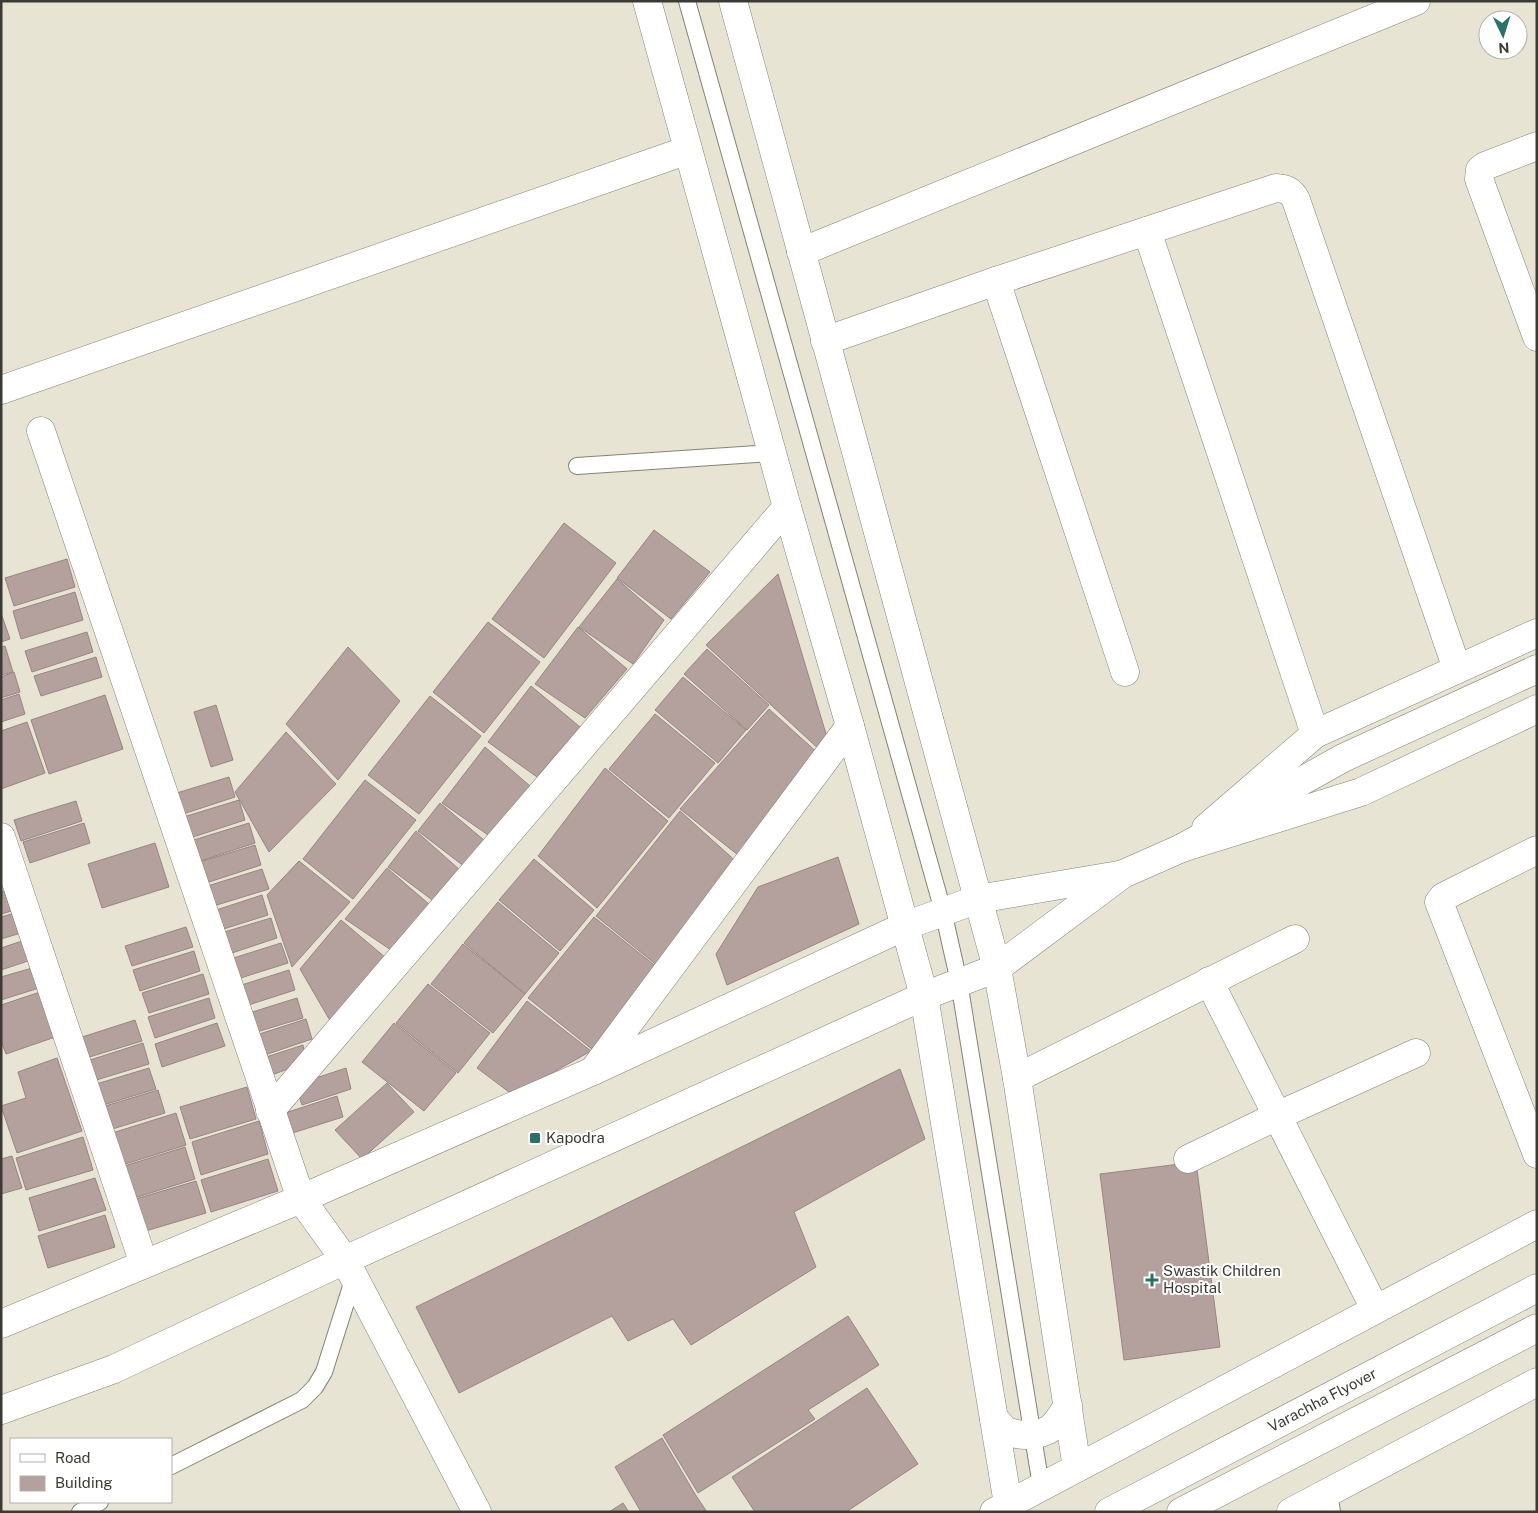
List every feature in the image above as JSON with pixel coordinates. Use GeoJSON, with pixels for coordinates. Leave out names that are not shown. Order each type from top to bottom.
{"type":"FeatureCollection","features":[{"type":"Feature","properties":{"kind":"street"},"geometry":{"type":"LineString","coordinates":[[647,1],[924,996],[994,1418],[1001,1508],[1537,1224]]}},
{"type":"Feature","properties":{"kind":"street"},"geometry":{"type":"LineString","coordinates":[[733,1],[997,968],[1017,1078],[1077,1468]]}},
{"type":"Feature","properties":{"kind":"street"},"geometry":{"type":"LineString","coordinates":[[801,252],[1416,1]]}},
{"type":"Feature","properties":{"kind":"street"},"geometry":{"type":"LineString","coordinates":[[1535,328],[1479,179],[1480,170],[1485,166],[1537,146]]}},
{"type":"Feature","properties":{"kind":"street"},"geometry":{"type":"LineString","coordinates":[[1,390],[688,150]]}},
{"type":"Feature","properties":{"kind":"street"},"geometry":{"type":"LineString","coordinates":[[825,341],[996,281],[1276,188],[1292,192],[1458,669]]}},
{"type":"Feature","properties":{"kind":"street"},"geometry":{"type":"LineString","coordinates":[[1147,231],[1315,734]]}},
{"type":"Feature","properties":{"kind":"street"},"geometry":{"type":"LineString","coordinates":[[996,281],[1125,672]]}},
{"type":"Feature","properties":{"kind":"street"},"geometry":{"type":"LineString","coordinates":[[41,430],[301,1199],[349,1268],[477,1512]]}},
{"type":"Feature","properties":{"kind":"street"},"geometry":{"type":"LineString","coordinates":[[270,1111],[787,507]]}},
{"type":"Feature","properties":{"kind":"street"},"geometry":{"type":"LineString","coordinates":[[1182,848],[1315,734],[1537,633]]}},
{"type":"Feature","properties":{"kind":"street"},"geometry":{"type":"LineString","coordinates":[[1,1410],[114,1369],[349,1268],[924,996],[997,968],[1123,874],[1182,848],[1343,758],[1537,669]]}},
{"type":"Feature","properties":{"kind":"street"},"geometry":{"type":"LineString","coordinates":[[1182,848],[1361,792],[1537,710]]}},
{"type":"Feature","properties":{"kind":"street"},"geometry":{"type":"LineString","coordinates":[[593,1071],[850,726]]}},
{"type":"Feature","properties":{"kind":"street"},"geometry":{"type":"LineString","coordinates":[[1,836],[144,1264]]}},
{"type":"Feature","properties":{"kind":"street"},"geometry":{"type":"LineString","coordinates":[[1537,850],[1443,896],[1439,902],[1537,1154]]}},
{"type":"Feature","properties":{"kind":"street"},"geometry":{"type":"LineString","coordinates":[[1,1324],[301,1199],[593,1071],[905,926],[978,899],[1123,874]]}},
{"type":"Feature","properties":{"kind":"street"},"geometry":{"type":"LineString","coordinates":[[1017,1078],[1296,939]]}},
{"type":"Feature","properties":{"kind":"street"},"geometry":{"type":"LineString","coordinates":[[1209,981],[1375,1309]]}},
{"type":"Feature","properties":{"kind":"street"},"geometry":{"type":"LineString","coordinates":[[1188,1159],[1416,1053]]}},
{"type":"Feature","properties":{"kind":"street","name":"Varachha Flyover"},"geometry":{"type":"LineString","coordinates":[[1109,1512],[1537,1288]]}},
{"type":"Feature","properties":{"kind":"street"},"geometry":{"type":"LineString","coordinates":[[1181,1512],[1537,1328]]}},
{"type":"Feature","properties":{"kind":"street"},"geometry":{"type":"LineString","coordinates":[[1291,1512],[1330,1502],[1537,1382]]}},
{"type":"Feature","properties":{"kind":"street"},"geometry":{"type":"LineString","coordinates":[[994,1418],[1005,1429],[1018,1435],[1033,1435],[1049,1429],[1061,1417],[1068,1405]]}},
{"type":"Feature","properties":{"kind":"lane"},"geometry":{"type":"LineString","coordinates":[[687,1],[943,911],[959,982],[1041,1486]]}},
{"type":"Feature","properties":{"kind":"lane"},"geometry":{"type":"LineString","coordinates":[[577,466],[773,453]]}},
{"type":"Feature","properties":{"kind":"lane"},"geometry":{"type":"LineString","coordinates":[[172,1465],[302,1400],[315,1386],[324,1372],[349,1268]]}},
{"type":"Feature","properties":{"kind":"lane"},"geometry":{"type":"LineString","coordinates":[[80,1512],[98,1503]]}},
{"type":"Feature","properties":{"kind":"building"},"geometry":{"type":"Polygon","coordinates":[[[564,523],[616,563],[544,658],[492,619],[564,523]]]}},
{"type":"Feature","properties":{"kind":"building"},"geometry":{"type":"Polygon","coordinates":[[[654,530],[710,572],[671,619],[617,578],[654,530]]]}},
{"type":"Feature","properties":{"kind":"building"},"geometry":{"type":"Polygon","coordinates":[[[67,559],[75,587],[14,606],[5,578],[67,559]]]}},
{"type":"Feature","properties":{"kind":"building"},"geometry":{"type":"Polygon","coordinates":[[[778,574],[829,744],[822,752],[706,645],[778,574]]]}},
{"type":"Feature","properties":{"kind":"building"},"geometry":{"type":"Polygon","coordinates":[[[617,579],[664,620],[633,664],[579,627],[617,579]]]}},
{"type":"Feature","properties":{"kind":"building"},"geometry":{"type":"Polygon","coordinates":[[[75,592],[83,620],[21,639],[13,611],[75,592]]]}},
{"type":"Feature","properties":{"kind":"building"},"geometry":{"type":"Polygon","coordinates":[[[1,613],[10,639],[1,642],[1,613]]]}},
{"type":"Feature","properties":{"kind":"building"},"geometry":{"type":"Polygon","coordinates":[[[488,622],[540,662],[484,733],[433,692],[488,622]]]}},
{"type":"Feature","properties":{"kind":"building"},"geometry":{"type":"Polygon","coordinates":[[[578,627],[627,669],[585,718],[535,684],[578,627]]]}},
{"type":"Feature","properties":{"kind":"building"},"geometry":{"type":"Polygon","coordinates":[[[87,632],[93,652],[32,672],[25,651],[87,632]]]}},
{"type":"Feature","properties":{"kind":"building"},"geometry":{"type":"Polygon","coordinates":[[[5,646],[13,672],[1,675],[1,647],[5,646]]]}},
{"type":"Feature","properties":{"kind":"building"},"geometry":{"type":"Polygon","coordinates":[[[348,647],[400,701],[338,780],[286,724],[348,647]]]}},
{"type":"Feature","properties":{"kind":"building"},"geometry":{"type":"Polygon","coordinates":[[[707,649],[769,705],[747,730],[684,674],[707,649]]]}},
{"type":"Feature","properties":{"kind":"building"},"geometry":{"type":"Polygon","coordinates":[[[96,657],[102,677],[41,696],[34,676],[96,657]]]}},
{"type":"Feature","properties":{"kind":"building"},"geometry":{"type":"Polygon","coordinates":[[[14,672],[20,692],[1,698],[1,677],[14,672]]]}},
{"type":"Feature","properties":{"kind":"building"},"geometry":{"type":"Polygon","coordinates":[[[683,677],[746,730],[718,763],[655,710],[683,677]]]}},
{"type":"Feature","properties":{"kind":"building"},"geometry":{"type":"Polygon","coordinates":[[[531,686],[580,727],[537,777],[488,742],[531,686]]]}},
{"type":"Feature","properties":{"kind":"building"},"geometry":{"type":"Polygon","coordinates":[[[19,694],[25,714],[1,722],[1,700],[19,694]]]}},
{"type":"Feature","properties":{"kind":"building"},"geometry":{"type":"Polygon","coordinates":[[[105,695],[123,749],[49,774],[31,720],[105,695]]]}},
{"type":"Feature","properties":{"kind":"building"},"geometry":{"type":"Polygon","coordinates":[[[430,696],[481,736],[419,814],[368,775],[430,696]]]}},
{"type":"Feature","properties":{"kind":"building"},"geometry":{"type":"Polygon","coordinates":[[[216,705],[233,760],[211,767],[194,712],[216,705]]]}},
{"type":"Feature","properties":{"kind":"building"},"geometry":{"type":"Polygon","coordinates":[[[769,709],[820,755],[743,859],[680,809],[769,709]]]}},
{"type":"Feature","properties":{"kind":"building"},"geometry":{"type":"Polygon","coordinates":[[[655,714],[715,763],[669,818],[609,769],[655,714]]]}},
{"type":"Feature","properties":{"kind":"building"},"geometry":{"type":"Polygon","coordinates":[[[27,722],[45,773],[1,789],[1,731],[27,722]]]}},
{"type":"Feature","properties":{"kind":"building"},"geometry":{"type":"Polygon","coordinates":[[[286,732],[336,784],[269,852],[235,792],[286,732]]]}},
{"type":"Feature","properties":{"kind":"building"},"geometry":{"type":"Polygon","coordinates":[[[485,747],[530,786],[491,837],[442,803],[485,747]]]}},
{"type":"Feature","properties":{"kind":"building"},"geometry":{"type":"Polygon","coordinates":[[[605,768],[668,821],[597,908],[538,856],[605,768]]]}},
{"type":"Feature","properties":{"kind":"building"},"geometry":{"type":"Polygon","coordinates":[[[229,777],[235,797],[174,817],[167,796],[229,777]]]}},
{"type":"Feature","properties":{"kind":"building"},"geometry":{"type":"Polygon","coordinates":[[[365,780],[416,820],[353,899],[303,859],[365,780]]]}},
{"type":"Feature","properties":{"kind":"building"},"geometry":{"type":"Polygon","coordinates":[[[239,800],[245,820],[184,840],[177,819],[239,800]]]}},
{"type":"Feature","properties":{"kind":"building"},"geometry":{"type":"Polygon","coordinates":[[[76,801],[82,821],[21,841],[14,820],[76,801]]]}},
{"type":"Feature","properties":{"kind":"building"},"geometry":{"type":"Polygon","coordinates":[[[440,803],[485,841],[465,867],[418,831],[440,803]]]}},
{"type":"Feature","properties":{"kind":"building"},"geometry":{"type":"Polygon","coordinates":[[[680,811],[740,865],[659,967],[596,916],[680,811]]]}},
{"type":"Feature","properties":{"kind":"building"},"geometry":{"type":"Polygon","coordinates":[[[84,823],[90,843],[30,863],[23,842],[84,823]]]}},
{"type":"Feature","properties":{"kind":"building"},"geometry":{"type":"Polygon","coordinates":[[[249,823],[255,843],[194,863],[187,842],[249,823]]]}},
{"type":"Feature","properties":{"kind":"building"},"geometry":{"type":"Polygon","coordinates":[[[416,831],[461,871],[435,902],[388,867],[416,831]]]}},
{"type":"Feature","properties":{"kind":"building"},"geometry":{"type":"Polygon","coordinates":[[[155,843],[169,887],[102,908],[88,864],[155,843]]]}},
{"type":"Feature","properties":{"kind":"building"},"geometry":{"type":"Polygon","coordinates":[[[255,845],[261,865],[200,885],[193,864],[255,845]]]}},
{"type":"Feature","properties":{"kind":"building"},"geometry":{"type":"Polygon","coordinates":[[[838,857],[859,924],[727,985],[716,954],[758,887],[838,857]]]}},
{"type":"Feature","properties":{"kind":"building"},"geometry":{"type":"Polygon","coordinates":[[[534,859],[594,910],[560,951],[499,900],[534,859]]]}},
{"type":"Feature","properties":{"kind":"building"},"geometry":{"type":"Polygon","coordinates":[[[299,861],[350,902],[292,967],[267,895],[299,861]]]}},
{"type":"Feature","properties":{"kind":"building"},"geometry":{"type":"Polygon","coordinates":[[[387,868],[430,905],[394,952],[345,919],[387,868]]]}},
{"type":"Feature","properties":{"kind":"building"},"geometry":{"type":"Polygon","coordinates":[[[262,869],[269,889],[207,908],[201,888],[262,869]]]}},
{"type":"Feature","properties":{"kind":"building"},"geometry":{"type":"Polygon","coordinates":[[[8,890],[15,910],[1,914],[1,892],[8,890]]]}},
{"type":"Feature","properties":{"kind":"building"},"geometry":{"type":"Polygon","coordinates":[[[262,895],[268,915],[214,932],[207,913],[262,895]]]}},
{"type":"Feature","properties":{"kind":"building"},"geometry":{"type":"Polygon","coordinates":[[[498,902],[559,953],[525,994],[464,943],[498,902]]]}},
{"type":"Feature","properties":{"kind":"building"},"geometry":{"type":"Polygon","coordinates":[[[15,913],[21,933],[1,939],[1,917],[15,913]]]}},
{"type":"Feature","properties":{"kind":"building"},"geometry":{"type":"Polygon","coordinates":[[[594,917],[658,968],[593,1050],[528,998],[594,917]]]}},
{"type":"Feature","properties":{"kind":"building"},"geometry":{"type":"Polygon","coordinates":[[[271,918],[277,938],[223,956],[214,935],[271,918]]]}},
{"type":"Feature","properties":{"kind":"building"},"geometry":{"type":"Polygon","coordinates":[[[341,920],[386,958],[332,1024],[300,969],[341,920]]]}},
{"type":"Feature","properties":{"kind":"building"},"geometry":{"type":"Polygon","coordinates":[[[186,927],[193,947],[132,966],[125,946],[186,927]]]}},
{"type":"Feature","properties":{"kind":"building"},"geometry":{"type":"Polygon","coordinates":[[[25,940],[31,960],[1,970],[1,948],[25,940]]]}},
{"type":"Feature","properties":{"kind":"building"},"geometry":{"type":"Polygon","coordinates":[[[281,943],[288,963],[231,981],[224,961],[281,943]]]}},
{"type":"Feature","properties":{"kind":"building"},"geometry":{"type":"Polygon","coordinates":[[[463,944],[525,994],[493,1033],[431,984],[463,944]]]}},
{"type":"Feature","properties":{"kind":"building"},"geometry":{"type":"Polygon","coordinates":[[[194,951],[200,971],[140,991],[133,970],[194,951]]]}},
{"type":"Feature","properties":{"kind":"building"},"geometry":{"type":"Polygon","coordinates":[[[32,968],[39,988],[1,1000],[1,977],[32,968]]]}},
{"type":"Feature","properties":{"kind":"building"},"geometry":{"type":"Polygon","coordinates":[[[289,970],[295,990],[239,1008],[232,988],[289,970]]]}},
{"type":"Feature","properties":{"kind":"building"},"geometry":{"type":"Polygon","coordinates":[[[203,974],[209,994],[149,1013],[142,993],[203,974]]]}},
{"type":"Feature","properties":{"kind":"building"},"geometry":{"type":"Polygon","coordinates":[[[428,984],[490,1033],[458,1073],[396,1023],[428,984]]]}},
{"type":"Feature","properties":{"kind":"building"},"geometry":{"type":"Polygon","coordinates":[[[46,990],[61,1035],[6,1054],[1,1041],[1,1005],[46,990]]]}},
{"type":"Feature","properties":{"kind":"building"},"geometry":{"type":"Polygon","coordinates":[[[209,998],[215,1018],[155,1038],[148,1017],[209,998]]]}},
{"type":"Feature","properties":{"kind":"building"},"geometry":{"type":"Polygon","coordinates":[[[297,998],[303,1018],[250,1034],[243,1015],[297,998]]]}},
{"type":"Feature","properties":{"kind":"building"},"geometry":{"type":"Polygon","coordinates":[[[527,1001],[591,1051],[513,1095],[477,1068],[527,1001]]]}},
{"type":"Feature","properties":{"kind":"building"},"geometry":{"type":"Polygon","coordinates":[[[306,1019],[312,1039],[256,1058],[250,1037],[306,1019]]]}},
{"type":"Feature","properties":{"kind":"building"},"geometry":{"type":"Polygon","coordinates":[[[135,1020],[142,1041],[86,1058],[79,1038],[135,1020]]]}},
{"type":"Feature","properties":{"kind":"building"},"geometry":{"type":"Polygon","coordinates":[[[217,1023],[225,1046],[162,1067],[155,1044],[217,1023]]]}},
{"type":"Feature","properties":{"kind":"building"},"geometry":{"type":"Polygon","coordinates":[[[394,1023],[456,1073],[424,1111],[362,1062],[394,1023]]]}},
{"type":"Feature","properties":{"kind":"building"},"geometry":{"type":"Polygon","coordinates":[[[143,1043],[149,1064],[93,1081],[87,1061],[143,1043]]]}},
{"type":"Feature","properties":{"kind":"building"},"geometry":{"type":"Polygon","coordinates":[[[303,1045],[306,1062],[264,1078],[257,1060],[303,1045]]]}},
{"type":"Feature","properties":{"kind":"building"},"geometry":{"type":"Polygon","coordinates":[[[57,1058],[82,1131],[17,1153],[1,1106],[26,1098],[18,1072],[57,1058]]]}},
{"type":"Feature","properties":{"kind":"building"},"geometry":{"type":"Polygon","coordinates":[[[149,1068],[156,1089],[100,1106],[93,1085],[149,1068]]]}},
{"type":"Feature","properties":{"kind":"building"},"geometry":{"type":"Polygon","coordinates":[[[346,1068],[351,1089],[302,1105],[295,1085],[346,1068]]]}},
{"type":"Feature","properties":{"kind":"building"},"geometry":{"type":"Polygon","coordinates":[[[900,1069],[925,1139],[794,1212],[816,1267],[691,1345],[673,1319],[628,1341],[612,1316],[459,1393],[416,1307],[900,1069]]]}},
{"type":"Feature","properties":{"kind":"building"},"geometry":{"type":"Polygon","coordinates":[[[387,1083],[414,1112],[362,1159],[335,1130],[387,1083]]]}},
{"type":"Feature","properties":{"kind":"building"},"geometry":{"type":"Polygon","coordinates":[[[247,1087],[256,1119],[190,1139],[180,1107],[247,1087]]]}},
{"type":"Feature","properties":{"kind":"building"},"geometry":{"type":"Polygon","coordinates":[[[158,1090],[165,1113],[109,1130],[102,1107],[158,1090]]]}},
{"type":"Feature","properties":{"kind":"building"},"geometry":{"type":"Polygon","coordinates":[[[337,1096],[343,1117],[283,1136],[276,1116],[337,1096]]]}},
{"type":"Feature","properties":{"kind":"building"},"geometry":{"type":"Polygon","coordinates":[[[176,1113],[186,1145],[119,1166],[109,1134],[176,1113]]]}},
{"type":"Feature","properties":{"kind":"building"},"geometry":{"type":"Polygon","coordinates":[[[259,1121],[268,1154],[201,1175],[192,1142],[259,1121]]]}},
{"type":"Feature","properties":{"kind":"building"},"geometry":{"type":"Polygon","coordinates":[[[83,1137],[93,1170],[26,1190],[16,1158],[83,1137]]]}},
{"type":"Feature","properties":{"kind":"building"},"geometry":{"type":"Polygon","coordinates":[[[185,1147],[195,1179],[128,1200],[118,1168],[185,1147]]]}},
{"type":"Feature","properties":{"kind":"building"},"geometry":{"type":"Polygon","coordinates":[[[12,1156],[22,1188],[1,1194],[1,1159],[12,1156]]]}},
{"type":"Feature","properties":{"kind":"building"},"geometry":{"type":"Polygon","coordinates":[[[268,1159],[278,1191],[211,1212],[201,1180],[268,1159]]]}},
{"type":"Feature","properties":{"kind":"building"},"geometry":{"type":"Polygon","coordinates":[[[1196,1162],[1220,1347],[1124,1360],[1100,1174],[1196,1162]]]}},
{"type":"Feature","properties":{"kind":"building"},"geometry":{"type":"Polygon","coordinates":[[[95,1178],[106,1210],[39,1231],[29,1198],[95,1178]]]}},
{"type":"Feature","properties":{"kind":"building"},"geometry":{"type":"Polygon","coordinates":[[[196,1181],[206,1213],[139,1233],[129,1201],[196,1181]]]}},
{"type":"Feature","properties":{"kind":"building"},"geometry":{"type":"Polygon","coordinates":[[[105,1215],[115,1247],[48,1268],[38,1236],[105,1215]]]}},
{"type":"Feature","properties":{"kind":"building"},"geometry":{"type":"Polygon","coordinates":[[[848,1316],[879,1365],[808,1410],[815,1419],[698,1493],[663,1435],[848,1316]]]}},
{"type":"Feature","properties":{"kind":"building"},"geometry":{"type":"Polygon","coordinates":[[[867,1388],[918,1464],[846,1512],[755,1512],[732,1477],[867,1388]]]}},
{"type":"Feature","properties":{"kind":"building"},"geometry":{"type":"Polygon","coordinates":[[[662,1438],[707,1512],[641,1512],[615,1467],[662,1438]]]}},
{"type":"Feature","properties":{"kind":"building"},"geometry":{"type":"Polygon","coordinates":[[[623,1503],[629,1512],[609,1512],[623,1503]]]}},
{"type":"Feature","properties":{"kind":"place","name":"Kapodra"},"geometry":{"type":"Point","coordinates":[535,1138]}},
{"type":"Feature","properties":{"kind":"place","name":"Swastik Children Hospital"},"geometry":{"type":"Point","coordinates":[1152,1280]}}]}
